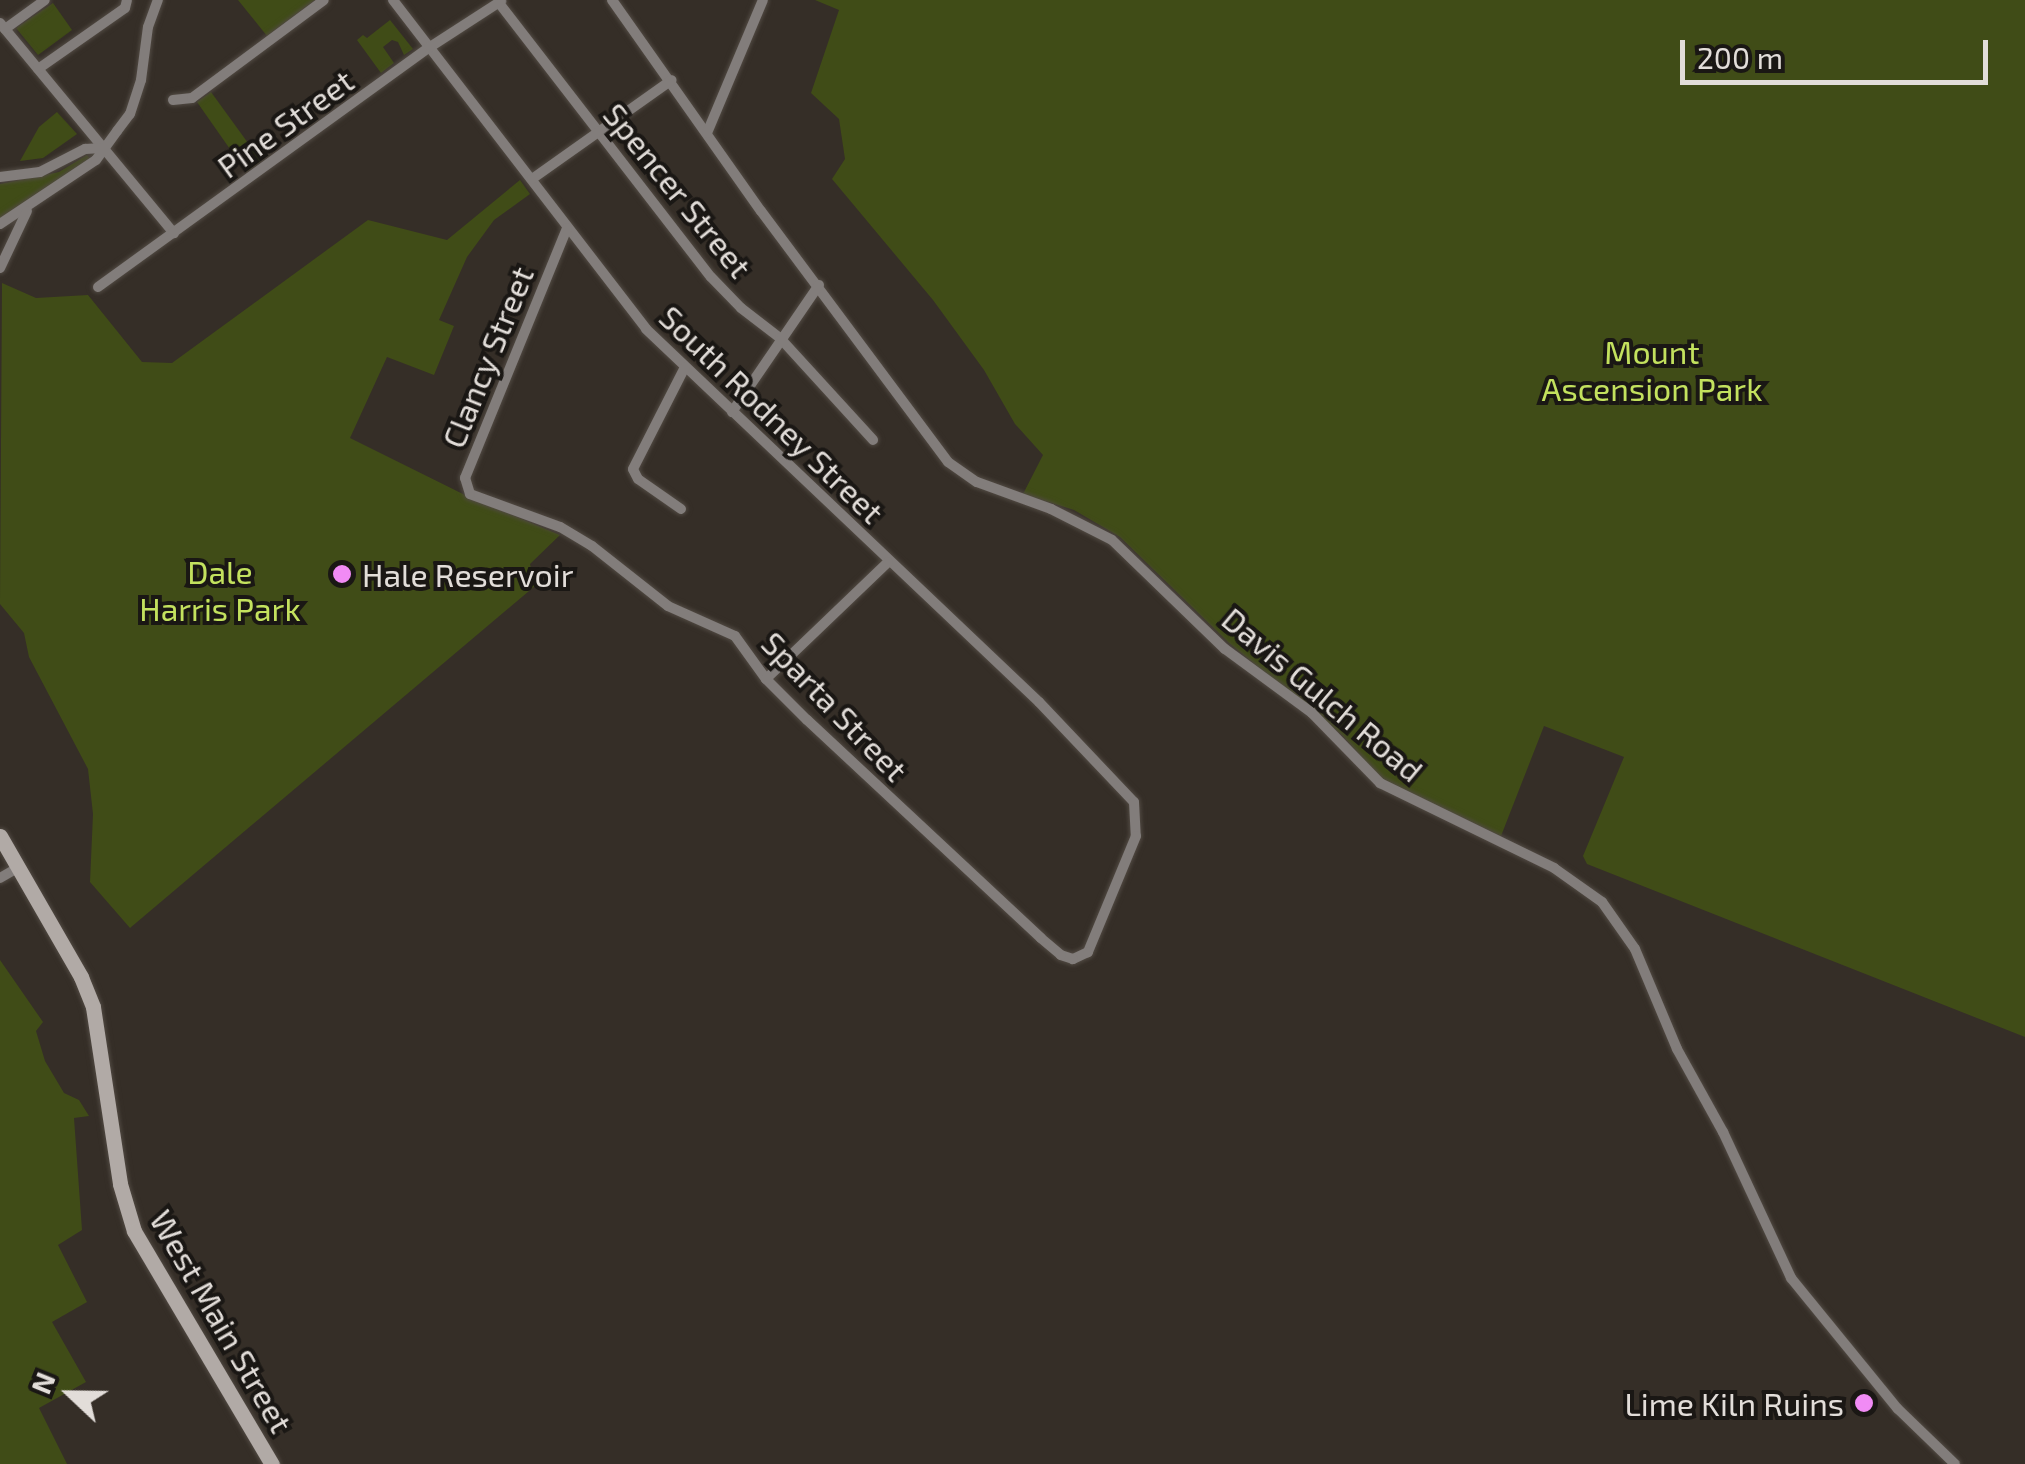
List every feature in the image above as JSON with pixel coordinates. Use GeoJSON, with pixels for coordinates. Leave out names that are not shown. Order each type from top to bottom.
{"type":"FeatureCollection","features":[{"type":"Feature","properties":{"kind":"street"},"geometry":{"type":"LineString","coordinates":[[45,0],[3,26],[174,233]]}},
{"type":"Feature","properties":{"kind":"street"},"geometry":{"type":"LineString","coordinates":[[0,224],[28,209],[96,160],[130,114],[158,0]]}},
{"type":"Feature","properties":{"kind":"street"},"geometry":{"type":"LineString","coordinates":[[173,100],[192,98],[324,0]]}},
{"type":"Feature","properties":{"kind":"street","name":"South Rodney Street"},"geometry":{"type":"LineString","coordinates":[[393,0],[646,329],[1090,753],[1134,802],[1136,836],[1088,952],[1073,959]]}},
{"type":"Feature","properties":{"kind":"street"},"geometry":{"type":"LineString","coordinates":[[707,133],[763,0]]}},
{"type":"Feature","properties":{"kind":"street","name":"Pine Street"},"geometry":{"type":"LineString","coordinates":[[98,287],[430,47],[500,1]]}},
{"type":"Feature","properties":{"kind":"street","name":"Spencer Street"},"geometry":{"type":"LineString","coordinates":[[500,1],[711,276],[741,308],[780,338],[873,440]]}},
{"type":"Feature","properties":{"kind":"street","name":"Davis Gulch Road"},"geometry":{"type":"LineString","coordinates":[[618,2],[707,133],[956,469],[987,487],[1078,520],[1112,540],[1225,649],[1312,714],[1380,783],[1554,868],[1602,902],[1650,978],[1677,1049],[1724,1132],[1791,1278],[1898,1408],[1955,1464]]}},
{"type":"Feature","properties":{"kind":"street"},"geometry":{"type":"LineString","coordinates":[[38,69],[126,4]]}},
{"type":"Feature","properties":{"kind":"street"},"geometry":{"type":"LineString","coordinates":[[532,179],[672,80]]}},
{"type":"Feature","properties":{"kind":"street"},"geometry":{"type":"LineString","coordinates":[[0,177],[40,172],[84,149],[102,148]]}},
{"type":"Feature","properties":{"kind":"street"},"geometry":{"type":"LineString","coordinates":[[0,268],[28,209]]}},
{"type":"Feature","properties":{"kind":"street","name":"Clancy Street"},"geometry":{"type":"LineString","coordinates":[[482,498],[470,494],[465,478],[568,228]]}},
{"type":"Feature","properties":{"kind":"street"},"geometry":{"type":"LineString","coordinates":[[732,412],[819,285]]}},
{"type":"Feature","properties":{"kind":"street"},"geometry":{"type":"LineString","coordinates":[[681,509],[638,479],[633,469],[685,366]]}},
{"type":"Feature","properties":{"kind":"street","name":"Sparta Street"},"geometry":{"type":"LineString","coordinates":[[482,498],[560,527],[592,546],[668,606],[734,636],[766,679],[926,835],[1060,956],[1073,959]]}},
{"type":"Feature","properties":{"kind":"street"},"geometry":{"type":"LineString","coordinates":[[766,679],[888,562]]}},
{"type":"Feature","properties":{"kind":"street","name":"West Main Street"},"geometry":{"type":"LineString","coordinates":[[0,836],[81,977],[93,1007],[120,1184],[134,1231],[272,1464]]}},
{"type":"Feature","properties":{"kind":"street"},"geometry":{"type":"LineString","coordinates":[[0,878],[17,868]]}},
{"type":"Feature","properties":{"kind":"green space"},"geometry":{"type":"Polygon","coordinates":[[[238,0],[315,0],[267,36],[238,0]]]}},
{"type":"Feature","properties":{"kind":"green space","name":"Mount Ascension Park"},"geometry":{"type":"Polygon","coordinates":[[[815,0],[2025,0],[2025,1037],[1587,864],[1583,856],[1624,757],[1544,726],[1501,836],[1382,780],[1343,736],[1229,643],[1120,537],[1074,510],[1023,494],[1043,455],[1015,424],[984,370],[933,300],[832,179],[845,159],[839,119],[811,93],[839,10],[815,0]]]}},
{"type":"Feature","properties":{"kind":"green space"},"geometry":{"type":"Polygon","coordinates":[[[53,3],[72,30],[38,55],[16,28],[53,3]]]}},
{"type":"Feature","properties":{"kind":"green space"},"geometry":{"type":"Polygon","coordinates":[[[390,20],[413,49],[404,55],[398,42],[392,40],[383,47],[394,63],[381,73],[357,40],[363,35],[367,38],[390,20]]]}},
{"type":"Feature","properties":{"kind":"green space"},"geometry":{"type":"Polygon","coordinates":[[[211,92],[261,161],[246,172],[197,102],[211,92]]]}},
{"type":"Feature","properties":{"kind":"green space"},"geometry":{"type":"Polygon","coordinates":[[[57,112],[77,134],[43,158],[20,161],[39,127],[57,112]]]}},
{"type":"Feature","properties":{"kind":"green space"},"geometry":{"type":"Polygon","coordinates":[[[87,155],[90,158],[0,221],[0,184],[59,172],[87,155]]]}},
{"type":"Feature","properties":{"kind":"green space","name":"Dale Harris Park"},"geometry":{"type":"Polygon","coordinates":[[[520,180],[530,194],[494,220],[467,257],[439,320],[454,326],[434,375],[387,357],[350,438],[469,497],[560,535],[530,564],[535,586],[130,928],[90,882],[93,814],[88,769],[29,657],[24,633],[0,604],[2,283],[36,298],[88,295],[142,362],[172,363],[368,220],[447,240],[520,180]]]}},
{"type":"Feature","properties":{"kind":"green space"},"geometry":{"type":"Polygon","coordinates":[[[0,960],[43,1022],[36,1031],[45,1061],[64,1093],[79,1100],[89,1116],[74,1118],[82,1230],[58,1245],[87,1302],[52,1322],[86,1382],[39,1408],[67,1464],[0,1464],[0,960]]]}},
{"type":"Feature","properties":{"kind":"place","name":"Hale Reservoir"},"geometry":{"type":"Point","coordinates":[342,574]}},
{"type":"Feature","properties":{"kind":"place","name":"Lime Kiln Ruins"},"geometry":{"type":"Point","coordinates":[1864,1403]}}]}
